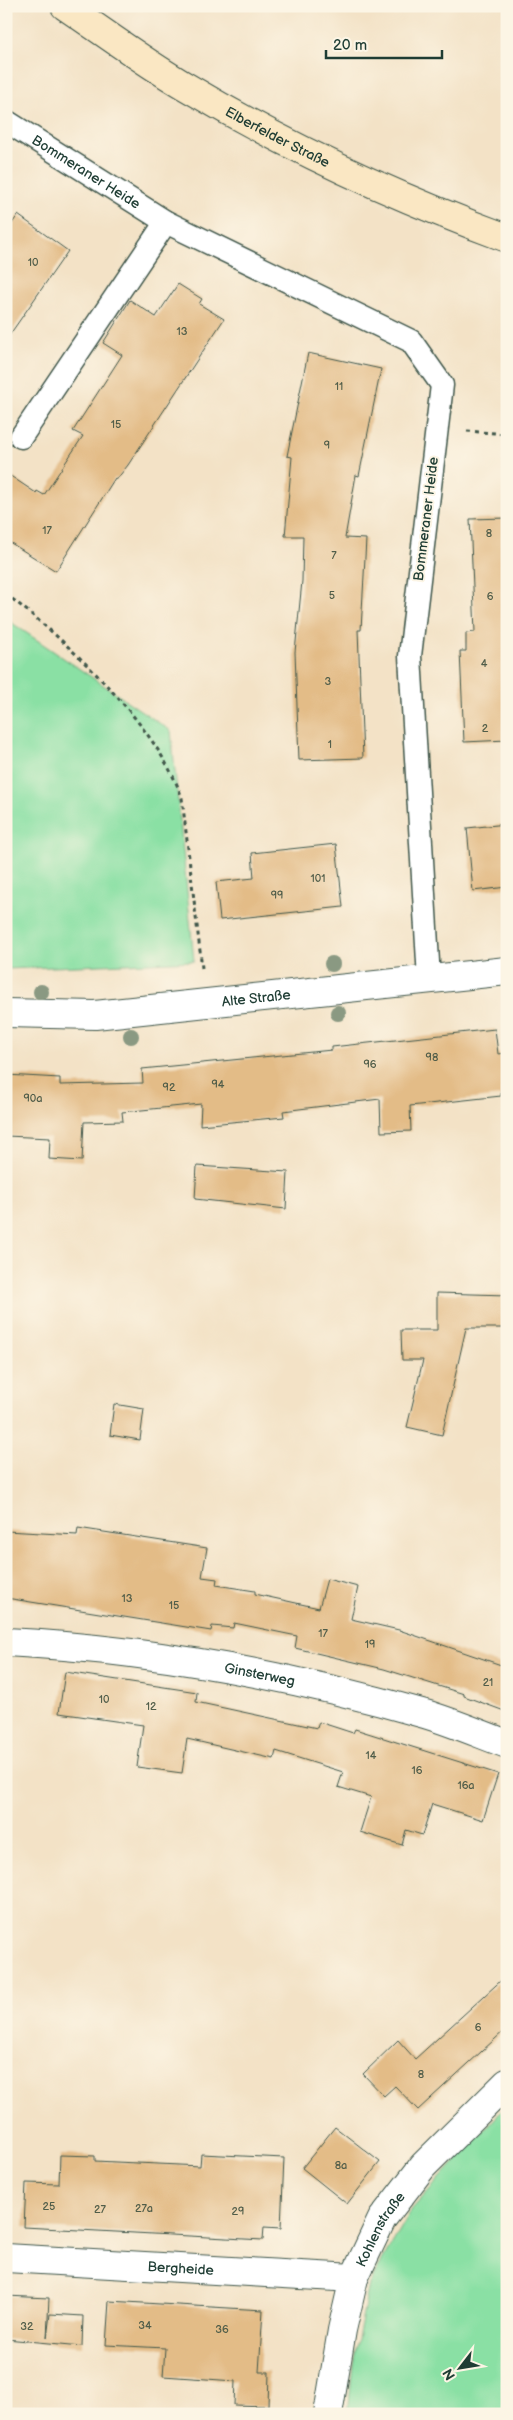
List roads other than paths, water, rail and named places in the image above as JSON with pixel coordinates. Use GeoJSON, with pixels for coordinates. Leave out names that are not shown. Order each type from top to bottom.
{"type":"FeatureCollection","features":[{"type":"Feature","properties":{"kind":"main road","name":"Elberfelder Straße"},"geometry":{"type":"LineString","coordinates":[[66,6],[185,86],[297,147],[382,188],[507,238]]}},
{"type":"Feature","properties":{"kind":"street","name":"Alte Straße"},"geometry":{"type":"LineString","coordinates":[[6,1013],[95,1015],[507,971]]}},
{"type":"Feature","properties":{"kind":"street","name":"Ginsterweg"},"geometry":{"type":"LineString","coordinates":[[6,1642],[172,1658],[291,1682],[426,1714],[507,1744]]}},
{"type":"Feature","properties":{"kind":"street","name":"Kohlenstraße"},"geometry":{"type":"LineString","coordinates":[[328,2414],[342,2330],[354,2278],[382,2219],[400,2192],[423,2166],[507,2083]]}},
{"type":"Feature","properties":{"kind":"street","name":"Bergheide"},"geometry":{"type":"LineString","coordinates":[[6,2258],[354,2278]]}},
{"type":"Feature","properties":{"kind":"lane","name":"Bommeraner Heide"},"geometry":{"type":"LineString","coordinates":[[6,122],[166,222],[411,341],[442,385],[410,656],[429,980]]}},
{"type":"Feature","properties":{"kind":"lane"},"geometry":{"type":"LineString","coordinates":[[21,437],[166,222]]}}]}
